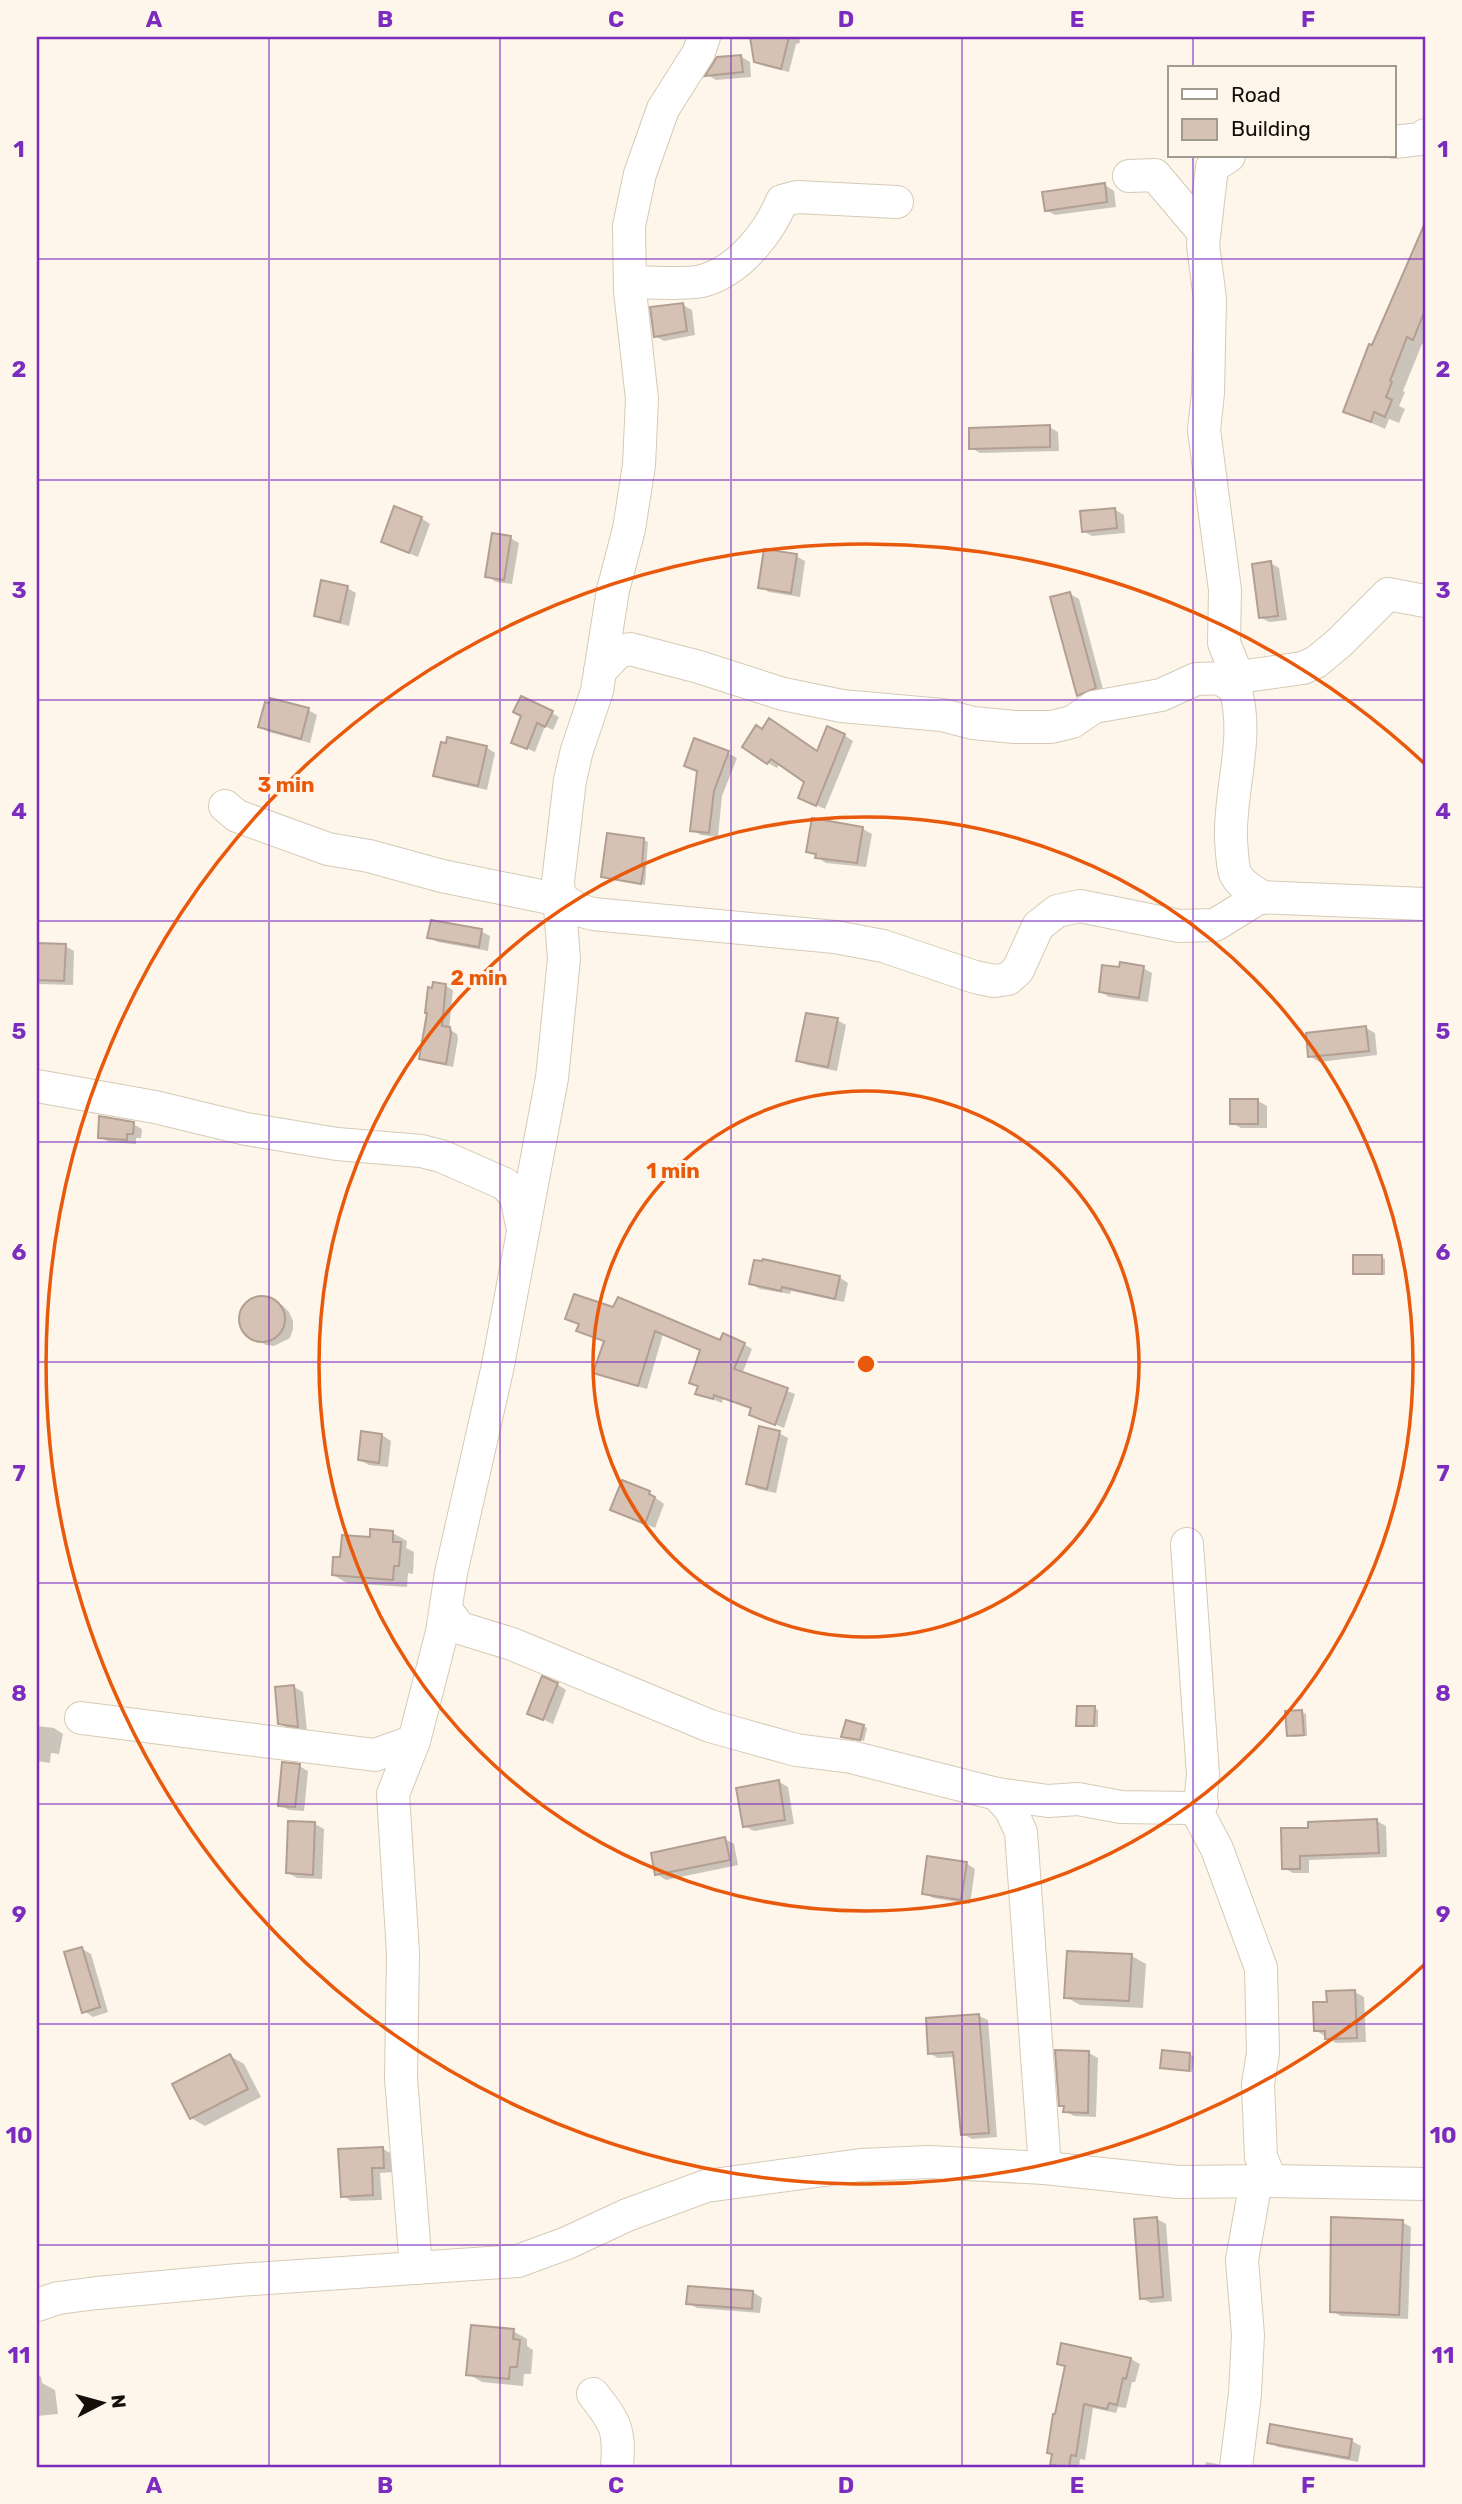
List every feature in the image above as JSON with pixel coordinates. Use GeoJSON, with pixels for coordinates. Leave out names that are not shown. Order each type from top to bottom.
{"type":"FeatureCollection","features":[{"type":"Feature","properties":{"kind":"street"},"geometry":{"type":"LineString","coordinates":[[393,1794],[414,1741],[450,1623],[451,1573],[497,1370],[552,1079],[564,959],[565,908],[558,882],[570,780],[597,691],[600,671],[618,640],[613,590],[628,529],[639,454],[642,399],[630,282],[629,226],[640,174],[663,109],[699,52],[704,37]]}},
{"type":"Feature","properties":{"kind":"street"},"geometry":{"type":"LineString","coordinates":[[1396,142],[1420,139],[1425,135]]}},
{"type":"Feature","properties":{"kind":"street"},"geometry":{"type":"LineString","coordinates":[[1204,233],[1142,175],[1189,176],[1220,162]]}},
{"type":"Feature","properties":{"kind":"street"},"geometry":{"type":"LineString","coordinates":[[1220,162],[1203,245],[1210,299],[1208,393],[1204,430],[1225,590],[1224,643],[1235,670],[1233,681],[1241,713],[1231,821],[1235,894],[1223,919]]}},
{"type":"Feature","properties":{"kind":"street"},"geometry":{"type":"LineString","coordinates":[[630,282],[701,281],[723,271],[754,247],[774,220],[782,201],[797,197],[897,202]]}},
{"type":"Feature","properties":{"kind":"street"},"geometry":{"type":"LineString","coordinates":[[618,640],[783,694],[842,706],[942,715],[973,723],[1051,727],[1072,722],[1094,707],[1161,695],[1196,679],[1233,681],[1303,668],[1317,662],[1359,625],[1388,594],[1425,601]]}},
{"type":"Feature","properties":{"kind":"street"},"geometry":{"type":"LineString","coordinates":[[225,806],[237,816],[328,849],[369,856],[565,908],[593,914],[835,937],[883,946],[994,981],[1008,979],[1018,970],[1038,926],[1057,911],[1080,906],[1179,926],[1214,925],[1260,897],[1425,904]]}},
{"type":"Feature","properties":{"kind":"street"},"geometry":{"type":"LineString","coordinates":[[1235,873],[1241,882],[1264,898]]}},
{"type":"Feature","properties":{"kind":"street"},"geometry":{"type":"LineString","coordinates":[[37,1086],[155,1107],[246,1129],[337,1143],[421,1151],[441,1156],[505,1184],[516,1197],[524,1231]]}},
{"type":"Feature","properties":{"kind":"street"},"geometry":{"type":"LineString","coordinates":[[505,1184],[516,1181],[536,1163]]}},
{"type":"Feature","properties":{"kind":"street"},"geometry":{"type":"LineString","coordinates":[[1186,1544],[1203,1775],[1196,1809],[1217,1849],[1261,1968],[1263,2053],[1258,2084],[1264,2181],[1242,2260],[1248,2335],[1245,2394],[1236,2467]]}},
{"type":"Feature","properties":{"kind":"street"},"geometry":{"type":"LineString","coordinates":[[450,1623],[512,1644],[710,1726],[796,1750],[851,1757],[997,1794],[1048,1801],[1078,1800],[1122,1807],[1196,1809]]}},
{"type":"Feature","properties":{"kind":"street"},"geometry":{"type":"LineString","coordinates":[[81,1718],[375,1755],[414,1741]]}},
{"type":"Feature","properties":{"kind":"street"},"geometry":{"type":"LineString","coordinates":[[375,1755],[393,1794],[403,1953],[401,2078],[416,2268]]}},
{"type":"Feature","properties":{"kind":"street"},"geometry":{"type":"LineString","coordinates":[[997,1794],[1011,1810],[1021,1832],[1045,2168]]}},
{"type":"Feature","properties":{"kind":"street"},"geometry":{"type":"LineString","coordinates":[[1021,1832],[1033,1810],[1048,1801]]}},
{"type":"Feature","properties":{"kind":"street"},"geometry":{"type":"LineString","coordinates":[[37,2305],[58,2298],[97,2293],[238,2280],[518,2261],[567,2243],[627,2215],[706,2186],[861,2165],[929,2162],[1045,2168],[1178,2182],[1425,2184]]}},
{"type":"Feature","properties":{"kind":"street"},"geometry":{"type":"LineString","coordinates":[[593,2394],[612,2418],[619,2439],[617,2467]]}},
{"type":"Feature","properties":{"kind":"building"},"geometry":{"type":"Polygon","coordinates":[[[750,37],[789,37],[781,69],[754,62],[750,37]]]}},
{"type":"Feature","properties":{"kind":"building"},"geometry":{"type":"Polygon","coordinates":[[[741,55],[743,72],[705,76],[717,57],[741,55]]]}},
{"type":"Feature","properties":{"kind":"building"},"geometry":{"type":"Polygon","coordinates":[[[1105,183],[1107,202],[1045,211],[1042,192],[1105,183]]]}},
{"type":"Feature","properties":{"kind":"building"},"geometry":{"type":"Polygon","coordinates":[[[1425,223],[1425,310],[1413,340],[1407,337],[1390,381],[1392,382],[1386,397],[1392,400],[1385,417],[1374,412],[1371,422],[1343,412],[1369,344],[1372,345],[1425,223]]]}},
{"type":"Feature","properties":{"kind":"building"},"geometry":{"type":"Polygon","coordinates":[[[683,303],[687,331],[654,337],[650,307],[683,303]]]}},
{"type":"Feature","properties":{"kind":"building"},"geometry":{"type":"Polygon","coordinates":[[[1050,425],[1050,447],[969,449],[969,428],[1050,425]]]}},
{"type":"Feature","properties":{"kind":"building"},"geometry":{"type":"Polygon","coordinates":[[[394,506],[422,517],[409,553],[381,542],[394,506]]]}},
{"type":"Feature","properties":{"kind":"building"},"geometry":{"type":"Polygon","coordinates":[[[1115,508],[1117,528],[1082,532],[1080,511],[1115,508]]]}},
{"type":"Feature","properties":{"kind":"building"},"geometry":{"type":"Polygon","coordinates":[[[492,533],[511,536],[504,580],[485,577],[492,533]]]}},
{"type":"Feature","properties":{"kind":"building"},"geometry":{"type":"Polygon","coordinates":[[[764,549],[797,554],[791,593],[758,588],[764,549]]]}},
{"type":"Feature","properties":{"kind":"building"},"geometry":{"type":"Polygon","coordinates":[[[1271,561],[1278,616],[1259,618],[1252,564],[1271,561]]]}},
{"type":"Feature","properties":{"kind":"building"},"geometry":{"type":"Polygon","coordinates":[[[321,580],[348,586],[340,622],[314,616],[321,580]]]}},
{"type":"Feature","properties":{"kind":"building"},"geometry":{"type":"Polygon","coordinates":[[[1070,592],[1096,688],[1077,696],[1050,597],[1070,592]]]}},
{"type":"Feature","properties":{"kind":"building"},"geometry":{"type":"Polygon","coordinates":[[[521,696],[553,711],[545,727],[537,723],[527,749],[511,743],[521,716],[513,712],[521,696]]]}},
{"type":"Feature","properties":{"kind":"building"},"geometry":{"type":"Polygon","coordinates":[[[270,698],[309,708],[301,739],[258,727],[265,702],[269,703],[270,698]]]}},
{"type":"Feature","properties":{"kind":"building"},"geometry":{"type":"Polygon","coordinates":[[[769,718],[817,751],[827,726],[845,734],[816,806],[798,798],[804,782],[771,759],[767,764],[742,747],[756,725],[762,729],[769,718]]]}},
{"type":"Feature","properties":{"kind":"building"},"geometry":{"type":"Polygon","coordinates":[[[447,737],[487,746],[478,786],[433,776],[441,742],[446,743],[447,737]]]}},
{"type":"Feature","properties":{"kind":"building"},"geometry":{"type":"Polygon","coordinates":[[[694,738],[729,751],[714,791],[709,833],[690,831],[697,771],[684,766],[694,738]]]}},
{"type":"Feature","properties":{"kind":"building"},"geometry":{"type":"Polygon","coordinates":[[[812,818],[863,827],[857,863],[815,858],[816,854],[806,852],[812,818]]]}},
{"type":"Feature","properties":{"kind":"building"},"geometry":{"type":"Polygon","coordinates":[[[607,833],[644,838],[641,884],[601,877],[607,833]]]}},
{"type":"Feature","properties":{"kind":"building"},"geometry":{"type":"Polygon","coordinates":[[[431,920],[482,929],[479,947],[427,938],[431,920]]]}},
{"type":"Feature","properties":{"kind":"building"},"geometry":{"type":"Polygon","coordinates":[[[37,943],[66,944],[64,981],[37,980],[37,943]]]}},
{"type":"Feature","properties":{"kind":"building"},"geometry":{"type":"Polygon","coordinates":[[[1120,962],[1144,966],[1139,998],[1099,992],[1102,965],[1119,967],[1120,962]]]}},
{"type":"Feature","properties":{"kind":"building"},"geometry":{"type":"Polygon","coordinates":[[[433,982],[446,984],[442,1026],[450,1027],[451,1034],[446,1064],[419,1059],[427,1013],[428,987],[432,988],[433,982]]]}},
{"type":"Feature","properties":{"kind":"building"},"geometry":{"type":"Polygon","coordinates":[[[806,1013],[838,1018],[828,1067],[796,1061],[806,1013]]]}},
{"type":"Feature","properties":{"kind":"building"},"geometry":{"type":"Polygon","coordinates":[[[1366,1026],[1369,1051],[1308,1057],[1306,1033],[1366,1026]]]}},
{"type":"Feature","properties":{"kind":"building"},"geometry":{"type":"Polygon","coordinates":[[[1230,1099],[1258,1099],[1258,1124],[1230,1124],[1230,1099]]]}},
{"type":"Feature","properties":{"kind":"building"},"geometry":{"type":"Polygon","coordinates":[[[99,1116],[134,1122],[133,1134],[127,1134],[127,1140],[98,1138],[99,1116]]]}},
{"type":"Feature","properties":{"kind":"building"},"geometry":{"type":"Polygon","coordinates":[[[1353,1255],[1382,1255],[1382,1274],[1353,1274],[1353,1255]]]}},
{"type":"Feature","properties":{"kind":"building"},"geometry":{"type":"Polygon","coordinates":[[[763,1259],[840,1276],[835,1299],[782,1287],[781,1291],[749,1284],[754,1260],[763,1259]]]}},
{"type":"Feature","properties":{"kind":"building"},"geometry":{"type":"Polygon","coordinates":[[[574,1294],[613,1307],[618,1297],[720,1340],[723,1333],[745,1343],[734,1369],[788,1388],[775,1425],[749,1415],[751,1408],[714,1395],[713,1399],[695,1394],[698,1386],[689,1383],[700,1350],[655,1331],[638,1386],[593,1373],[604,1341],[576,1331],[579,1324],[565,1319],[574,1294]]]}},
{"type":"Feature","properties":{"kind":"building"},"geometry":{"type":"Polygon","coordinates":[[[262,1296],[278,1303],[285,1319],[278,1335],[262,1342],[246,1335],[239,1319],[246,1303],[262,1296]]]}},
{"type":"Feature","properties":{"kind":"building"},"geometry":{"type":"Polygon","coordinates":[[[759,1426],[780,1431],[767,1489],[746,1484],[759,1426]]]}},
{"type":"Feature","properties":{"kind":"building"},"geometry":{"type":"Polygon","coordinates":[[[361,1431],[382,1434],[379,1463],[358,1460],[361,1431]]]}},
{"type":"Feature","properties":{"kind":"building"},"geometry":{"type":"Polygon","coordinates":[[[622,1480],[650,1491],[649,1494],[655,1497],[645,1524],[610,1510],[622,1480]]]}},
{"type":"Feature","properties":{"kind":"building"},"geometry":{"type":"Polygon","coordinates":[[[370,1529],[393,1531],[393,1542],[401,1542],[399,1566],[394,1566],[393,1580],[332,1575],[333,1557],[340,1557],[342,1535],[370,1537],[370,1529]]]}},
{"type":"Feature","properties":{"kind":"building"},"geometry":{"type":"Polygon","coordinates":[[[542,1676],[558,1683],[543,1720],[527,1714],[542,1676]]]}},
{"type":"Feature","properties":{"kind":"building"},"geometry":{"type":"Polygon","coordinates":[[[294,1685],[298,1727],[278,1724],[275,1687],[294,1685]]]}},
{"type":"Feature","properties":{"kind":"building"},"geometry":{"type":"Polygon","coordinates":[[[1077,1706],[1095,1706],[1094,1726],[1076,1726],[1077,1706]]]}},
{"type":"Feature","properties":{"kind":"building"},"geometry":{"type":"Polygon","coordinates":[[[1302,1710],[1304,1735],[1287,1736],[1285,1711],[1302,1710]]]}},
{"type":"Feature","properties":{"kind":"building"},"geometry":{"type":"Polygon","coordinates":[[[846,1720],[864,1725],[860,1740],[841,1737],[846,1720]]]}},
{"type":"Feature","properties":{"kind":"building"},"geometry":{"type":"Polygon","coordinates":[[[282,1762],[300,1764],[295,1807],[278,1806],[282,1762]]]}},
{"type":"Feature","properties":{"kind":"building"},"geometry":{"type":"Polygon","coordinates":[[[779,1780],[785,1820],[743,1827],[736,1788],[779,1780]]]}},
{"type":"Feature","properties":{"kind":"building"},"geometry":{"type":"Polygon","coordinates":[[[1377,1819],[1379,1853],[1300,1856],[1300,1869],[1282,1869],[1281,1828],[1308,1828],[1308,1822],[1377,1819]]]}},
{"type":"Feature","properties":{"kind":"building"},"geometry":{"type":"Polygon","coordinates":[[[288,1821],[315,1822],[313,1875],[286,1873],[288,1821]]]}},
{"type":"Feature","properties":{"kind":"building"},"geometry":{"type":"Polygon","coordinates":[[[725,1837],[730,1860],[655,1875],[651,1853],[725,1837]]]}},
{"type":"Feature","properties":{"kind":"building"},"geometry":{"type":"Polygon","coordinates":[[[927,1856],[967,1862],[961,1900],[922,1894],[927,1856]]]}},
{"type":"Feature","properties":{"kind":"building"},"geometry":{"type":"Polygon","coordinates":[[[82,1947],[100,2007],[82,2013],[64,1952],[82,1947]]]}},
{"type":"Feature","properties":{"kind":"building"},"geometry":{"type":"Polygon","coordinates":[[[1067,1951],[1132,1954],[1129,2001],[1064,1998],[1067,1951]]]}},
{"type":"Feature","properties":{"kind":"building"},"geometry":{"type":"Polygon","coordinates":[[[1355,1990],[1357,2038],[1325,2039],[1325,2031],[1314,2031],[1313,2002],[1327,2002],[1326,1991],[1355,1990]]]}},
{"type":"Feature","properties":{"kind":"building"},"geometry":{"type":"Polygon","coordinates":[[[979,2014],[989,2133],[961,2135],[953,2052],[928,2054],[926,2018],[979,2014]]]}},
{"type":"Feature","properties":{"kind":"building"},"geometry":{"type":"Polygon","coordinates":[[[1055,2050],[1089,2051],[1088,2113],[1063,2112],[1064,2106],[1059,2106],[1055,2050]]]}},
{"type":"Feature","properties":{"kind":"building"},"geometry":{"type":"Polygon","coordinates":[[[1162,2050],[1190,2053],[1189,2071],[1160,2068],[1162,2050]]]}},
{"type":"Feature","properties":{"kind":"building"},"geometry":{"type":"Polygon","coordinates":[[[230,2054],[248,2089],[190,2119],[172,2084],[230,2054]]]}},
{"type":"Feature","properties":{"kind":"building"},"geometry":{"type":"Polygon","coordinates":[[[383,2147],[384,2168],[372,2168],[373,2195],[341,2197],[338,2149],[383,2147]]]}},
{"type":"Feature","properties":{"kind":"building"},"geometry":{"type":"Polygon","coordinates":[[[1157,2217],[1163,2297],[1140,2299],[1134,2219],[1157,2217]]]}},
{"type":"Feature","properties":{"kind":"building"},"geometry":{"type":"Polygon","coordinates":[[[1331,2217],[1403,2220],[1399,2315],[1330,2312],[1331,2217]]]}},
{"type":"Feature","properties":{"kind":"building"},"geometry":{"type":"Polygon","coordinates":[[[688,2286],[753,2291],[752,2309],[686,2304],[688,2286]]]}},
{"type":"Feature","properties":{"kind":"building"},"geometry":{"type":"Polygon","coordinates":[[[471,2325],[514,2329],[513,2339],[520,2340],[517,2367],[510,2367],[509,2379],[466,2375],[471,2325]]]}},
{"type":"Feature","properties":{"kind":"building"},"geometry":{"type":"Polygon","coordinates":[[[1061,2343],[1131,2358],[1117,2405],[1109,2403],[1107,2409],[1084,2404],[1076,2456],[1071,2455],[1069,2467],[1050,2465],[1052,2454],[1047,2453],[1065,2366],[1057,2364],[1061,2343]]]}},
{"type":"Feature","properties":{"kind":"building"},"geometry":{"type":"Polygon","coordinates":[[[1270,2424],[1352,2439],[1349,2458],[1267,2443],[1270,2424]]]}}]}
